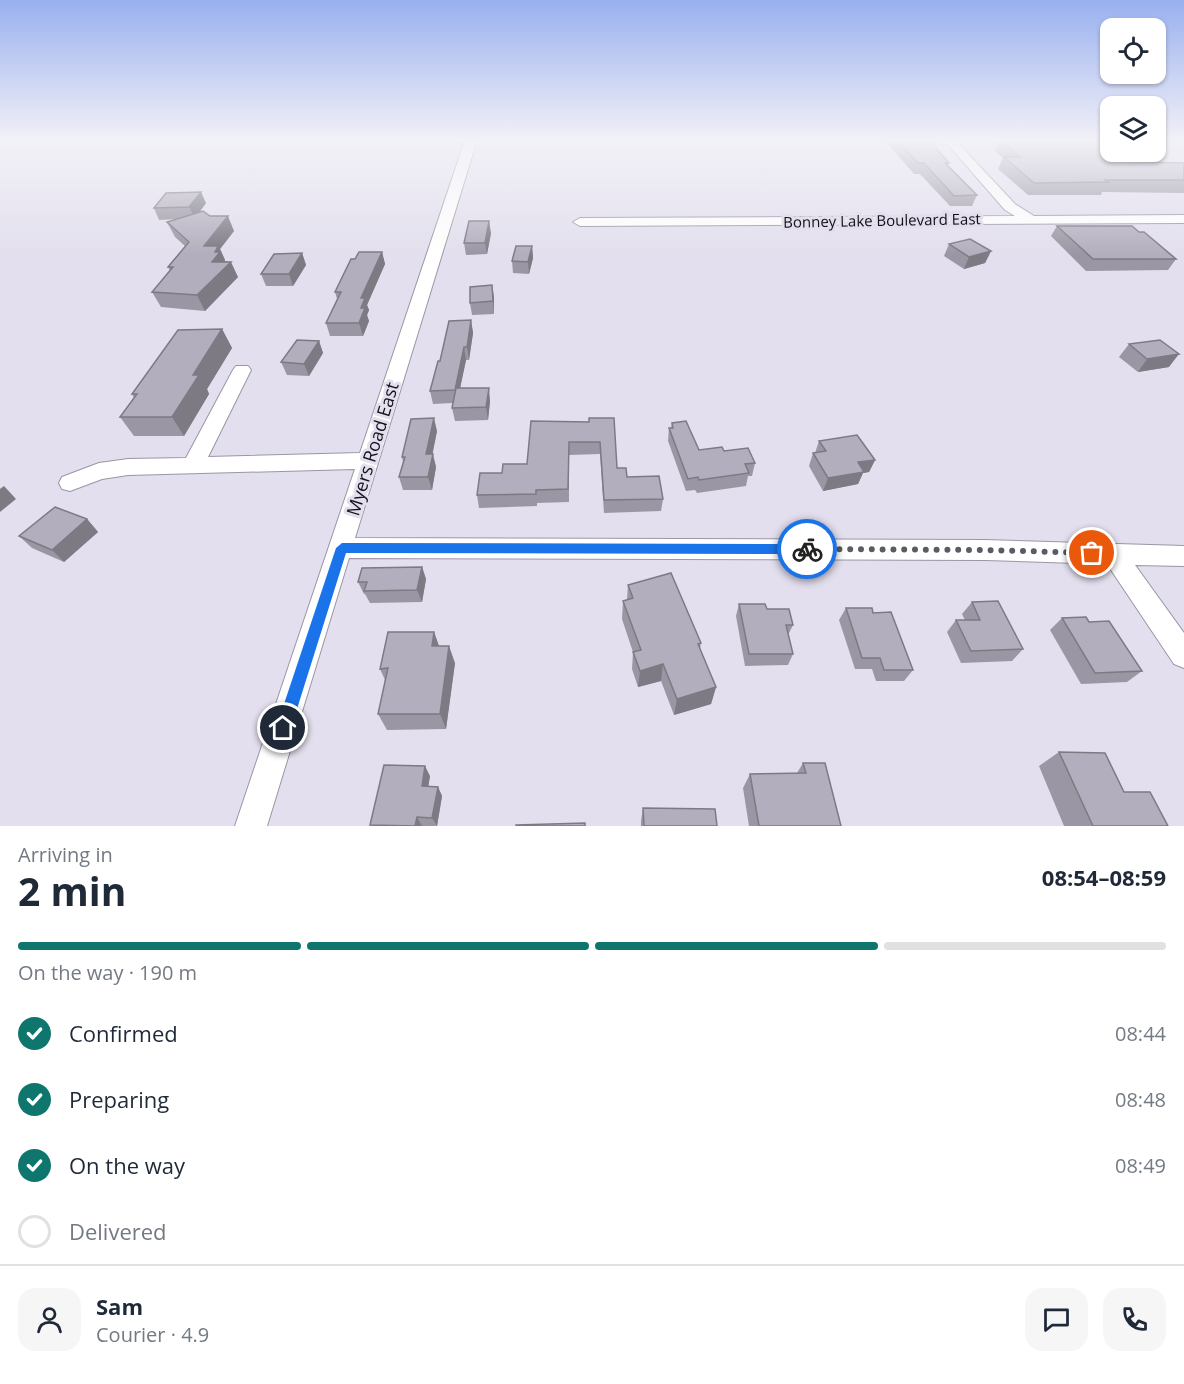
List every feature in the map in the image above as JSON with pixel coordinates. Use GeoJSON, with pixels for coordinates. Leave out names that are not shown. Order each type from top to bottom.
{"type":"FeatureCollection","features":[{"type":"Feature","properties":{"kind":"street","name":"Myers Road East"},"geometry":{"type":"LineString","coordinates":[[251,826],[459,179]]}},
{"type":"Feature","properties":{"kind":"street"},"geometry":{"type":"LineString","coordinates":[[984,179],[1010,207],[1033,226]]}},
{"type":"Feature","properties":{"kind":"street","name":"Bonney Lake Boulevard East"},"geometry":{"type":"LineString","coordinates":[[580,222],[1033,226],[1184,219]]}},
{"type":"Feature","properties":{"kind":"street"},"geometry":{"type":"LineString","coordinates":[[193,465],[242,370]]}},
{"type":"Feature","properties":{"kind":"street"},"geometry":{"type":"LineString","coordinates":[[70,483],[99,471],[128,467],[369,460]]}},
{"type":"Feature","properties":{"kind":"street"},"geometry":{"type":"LineString","coordinates":[[342,548],[985,550],[1184,556]]}},
{"type":"Feature","properties":{"kind":"street"},"geometry":{"type":"LineString","coordinates":[[1114,554],[1184,655]]}},
{"type":"Feature","properties":{"kind":"building"},"geometry":{"type":"Polygon","coordinates":[[[938,179],[961,179],[977,195],[954,196],[938,179]]]}},
{"type":"Feature","properties":{"kind":"building"},"geometry":{"type":"Polygon","coordinates":[[[1029,179],[1184,179],[1105,180],[1108,182],[1034,183],[1029,179]]]}},
{"type":"Feature","properties":{"kind":"building"},"geometry":{"type":"Polygon","coordinates":[[[201,192],[189,207],[154,208],[166,193],[201,192]]]}},
{"type":"Feature","properties":{"kind":"building"},"geometry":{"type":"Polygon","coordinates":[[[203,211],[210,216],[228,216],[204,246],[218,246],[215,252],[220,252],[212,262],[231,262],[197,295],[152,292],[173,267],[168,267],[189,242],[167,222],[203,211]]]}},
{"type":"Feature","properties":{"kind":"building"},"geometry":{"type":"Polygon","coordinates":[[[469,221],[489,221],[485,243],[464,243],[469,221]]]}},
{"type":"Feature","properties":{"kind":"building"},"geometry":{"type":"Polygon","coordinates":[[[1057,226],[1132,226],[1139,232],[1144,232],[1176,259],[1093,259],[1057,226]]]}},
{"type":"Feature","properties":{"kind":"building"},"geometry":{"type":"Polygon","coordinates":[[[970,239],[991,251],[969,257],[949,244],[970,239]]]}},
{"type":"Feature","properties":{"kind":"building"},"geometry":{"type":"Polygon","coordinates":[[[516,246],[532,246],[528,262],[512,261],[516,246]]]}},
{"type":"Feature","properties":{"kind":"building"},"geometry":{"type":"Polygon","coordinates":[[[359,252],[382,252],[361,298],[365,298],[361,308],[365,308],[359,323],[326,323],[341,292],[335,292],[351,259],[355,259],[359,252]]]}},
{"type":"Feature","properties":{"kind":"building"},"geometry":{"type":"Polygon","coordinates":[[[302,253],[289,274],[261,274],[274,254],[302,253]]]}},
{"type":"Feature","properties":{"kind":"building"},"geometry":{"type":"Polygon","coordinates":[[[492,285],[493,301],[470,303],[470,287],[492,285]]]}},
{"type":"Feature","properties":{"kind":"building"},"geometry":{"type":"Polygon","coordinates":[[[471,320],[467,347],[464,347],[455,390],[430,391],[449,321],[471,320]]]}},
{"type":"Feature","properties":{"kind":"building"},"geometry":{"type":"Polygon","coordinates":[[[222,329],[193,375],[199,375],[172,417],[120,417],[137,394],[132,394],[178,330],[222,329]]]}},
{"type":"Feature","properties":{"kind":"building"},"geometry":{"type":"Polygon","coordinates":[[[297,340],[319,341],[304,364],[281,362],[297,340]]]}},
{"type":"Feature","properties":{"kind":"building"},"geometry":{"type":"Polygon","coordinates":[[[1160,340],[1179,354],[1147,359],[1129,344],[1160,340]]]}},
{"type":"Feature","properties":{"kind":"building"},"geometry":{"type":"Polygon","coordinates":[[[456,388],[489,388],[486,407],[452,408],[456,388]]]}},
{"type":"Feature","properties":{"kind":"building"},"geometry":{"type":"Polygon","coordinates":[[[434,418],[426,454],[433,454],[428,477],[399,477],[405,457],[402,457],[411,419],[434,418]]]}},
{"type":"Feature","properties":{"kind":"building"},"geometry":{"type":"Polygon","coordinates":[[[589,418],[614,418],[617,468],[626,468],[627,477],[659,476],[663,499],[604,500],[600,442],[569,442],[568,489],[536,490],[536,494],[477,495],[480,473],[502,473],[503,464],[527,464],[531,421],[589,422],[589,418]]]}},
{"type":"Feature","properties":{"kind":"building"},"geometry":{"type":"Polygon","coordinates":[[[686,421],[699,450],[722,447],[724,451],[748,448],[755,463],[745,464],[749,473],[699,480],[698,477],[688,479],[669,428],[673,428],[672,423],[686,421]]]}},
{"type":"Feature","properties":{"kind":"building"},"geometry":{"type":"Polygon","coordinates":[[[857,435],[875,460],[858,462],[864,472],[828,478],[813,453],[826,451],[819,441],[857,435]]]}},
{"type":"Feature","properties":{"kind":"building"},"geometry":{"type":"Polygon","coordinates":[[[55,507],[87,519],[52,550],[19,536],[55,507]]]}},
{"type":"Feature","properties":{"kind":"building"},"geometry":{"type":"Polygon","coordinates":[[[422,567],[417,590],[364,591],[367,582],[358,582],[362,568],[422,567]]]}},
{"type":"Feature","properties":{"kind":"building"},"geometry":{"type":"Polygon","coordinates":[[[671,573],[701,643],[698,644],[716,687],[677,699],[663,664],[640,671],[633,652],[641,650],[623,601],[633,598],[628,585],[671,573]]]}},
{"type":"Feature","properties":{"kind":"building"},"geometry":{"type":"Polygon","coordinates":[[[998,601],[1023,649],[971,651],[956,620],[980,620],[972,602],[998,601]]]}},
{"type":"Feature","properties":{"kind":"building"},"geometry":{"type":"Polygon","coordinates":[[[739,604],[765,604],[767,609],[789,609],[793,625],[786,625],[793,654],[749,654],[739,604]]]}},
{"type":"Feature","properties":{"kind":"building"},"geometry":{"type":"Polygon","coordinates":[[[846,608],[872,608],[873,613],[891,612],[913,670],[884,670],[880,658],[862,658],[846,608]]]}},
{"type":"Feature","properties":{"kind":"building"},"geometry":{"type":"Polygon","coordinates":[[[1086,617],[1089,622],[1109,621],[1142,671],[1095,673],[1062,618],[1086,617]]]}},
{"type":"Feature","properties":{"kind":"building"},"geometry":{"type":"Polygon","coordinates":[[[388,632],[434,632],[432,646],[449,646],[440,714],[378,714],[388,668],[380,669],[388,632]]]}},
{"type":"Feature","properties":{"kind":"building"},"geometry":{"type":"Polygon","coordinates":[[[1059,752],[1105,753],[1124,792],[1150,792],[1168,826],[1093,826],[1059,752]]]}},
{"type":"Feature","properties":{"kind":"building"},"geometry":{"type":"Polygon","coordinates":[[[803,763],[825,763],[841,826],[759,826],[750,774],[806,773],[803,763]]]}},
{"type":"Feature","properties":{"kind":"building"},"geometry":{"type":"Polygon","coordinates":[[[384,765],[425,766],[422,786],[438,787],[432,818],[417,817],[415,826],[370,825],[384,765]]]}},
{"type":"Feature","properties":{"kind":"building"},"geometry":{"type":"Polygon","coordinates":[[[643,808],[715,809],[717,826],[644,826],[643,808]]]}},
{"type":"Feature","properties":{"kind":"building"},"geometry":{"type":"Polygon","coordinates":[[[585,823],[585,826],[516,826],[516,825],[585,823]]]}},
{"type":"Feature","properties":{"kind":"way so far"},"geometry":{"type":"LineString","coordinates":[[807,549],[1092,553]]}},
{"type":"Feature","properties":{"kind":"route"},"geometry":{"type":"LineString","coordinates":[[283,728],[342,548],[807,549]]}}]}
